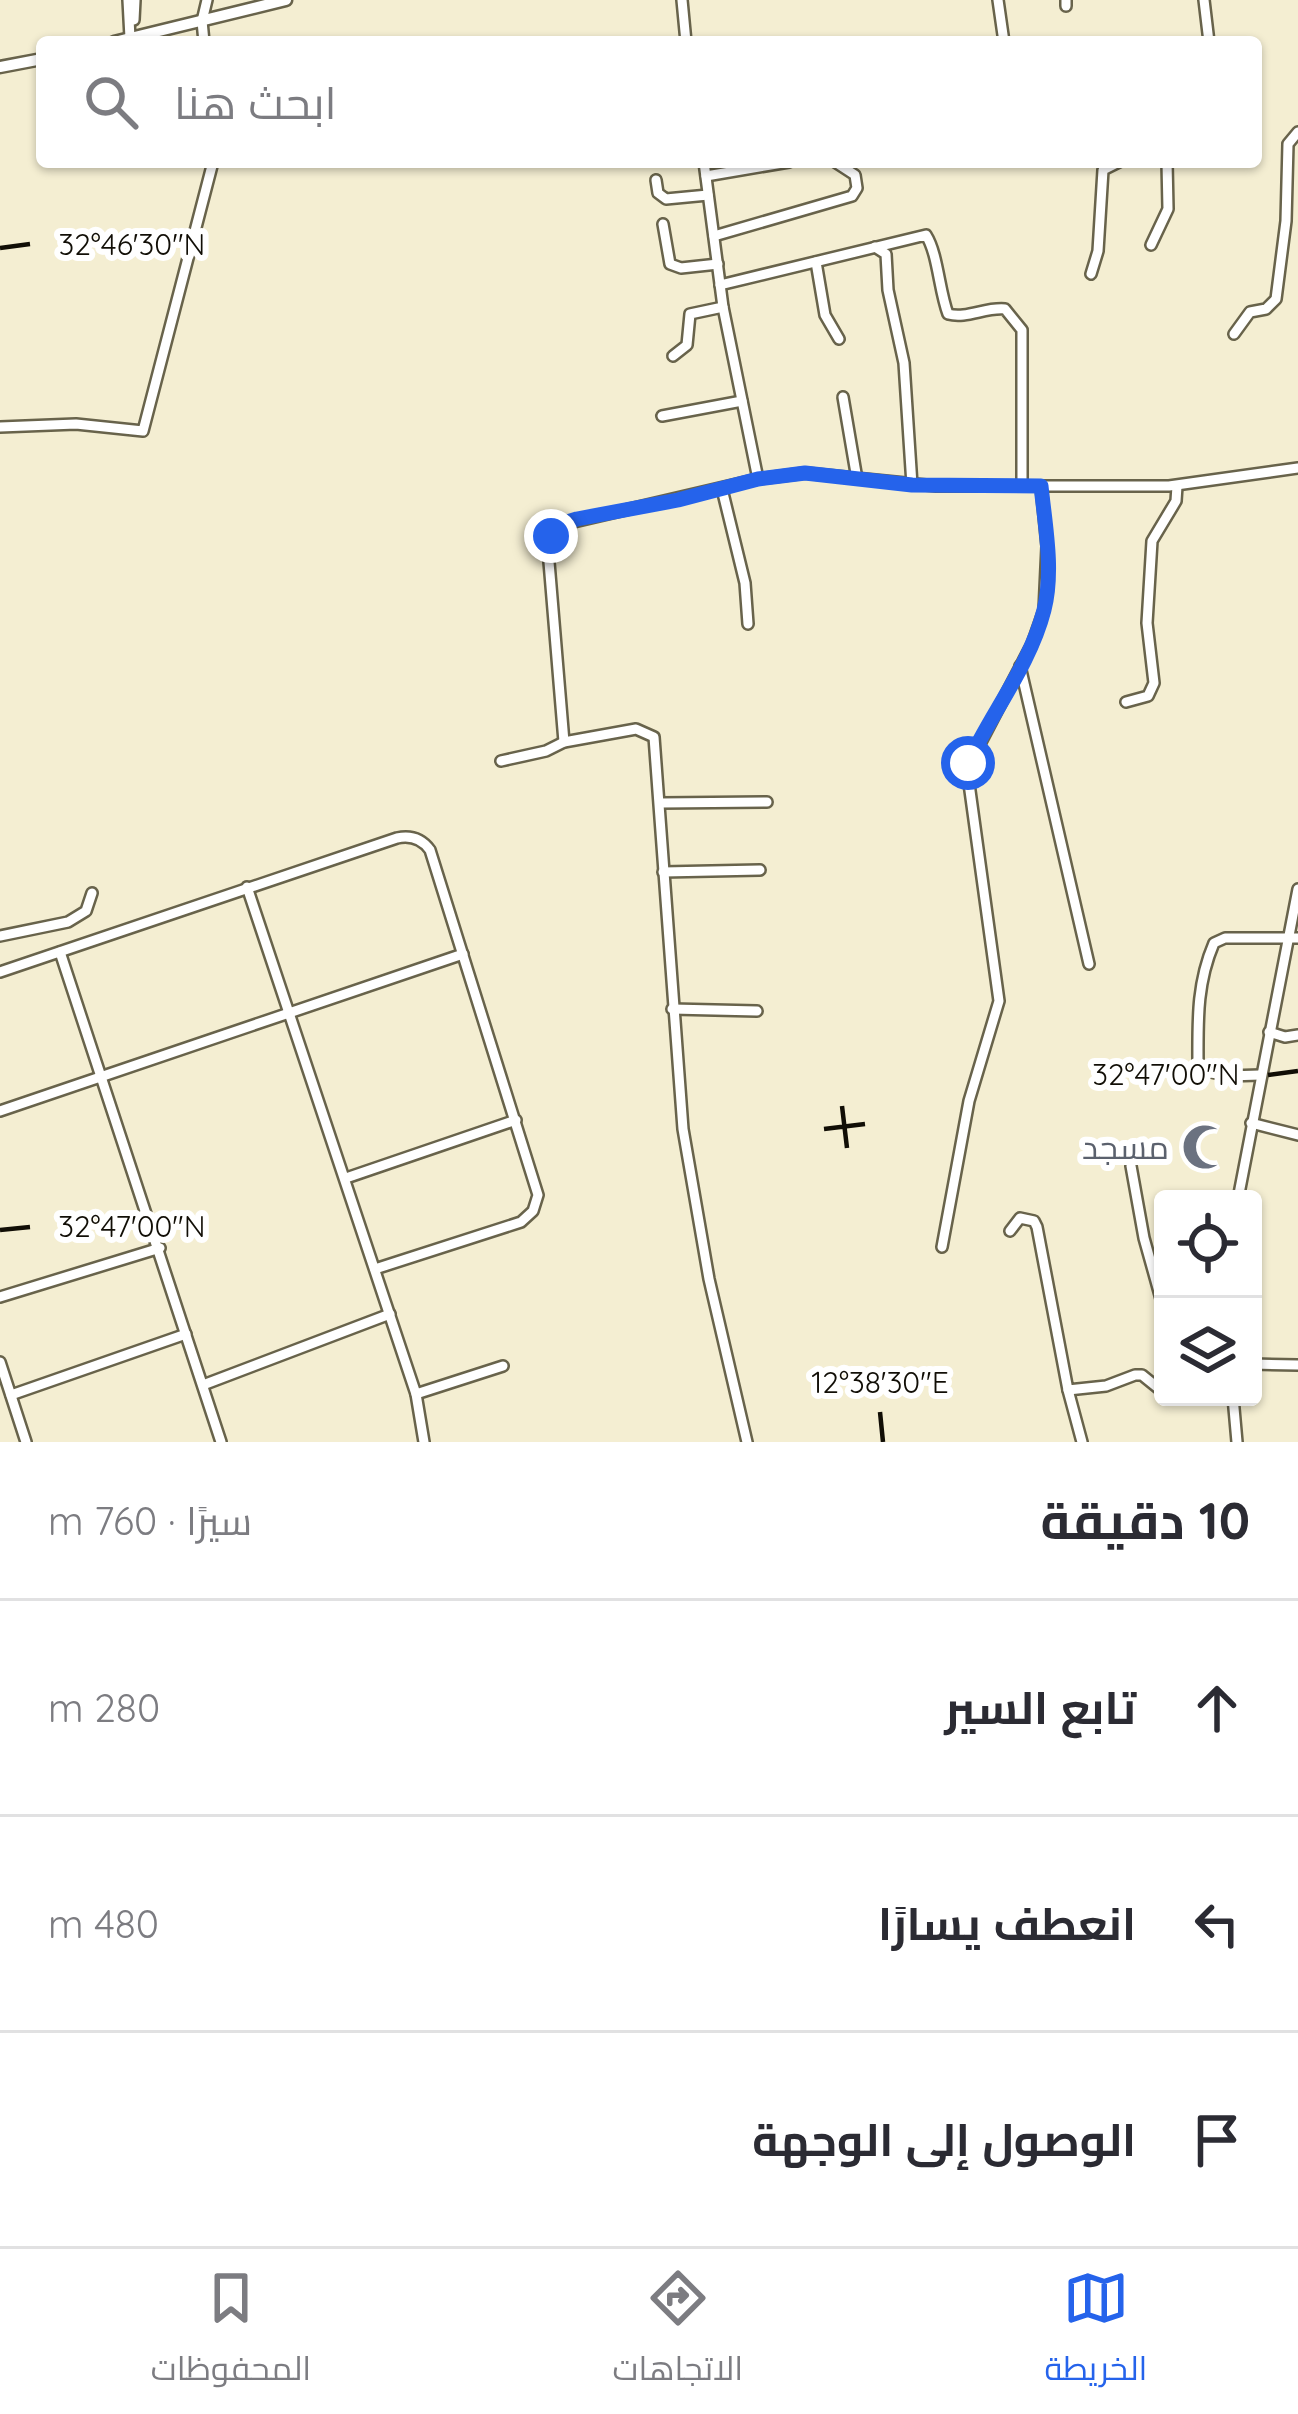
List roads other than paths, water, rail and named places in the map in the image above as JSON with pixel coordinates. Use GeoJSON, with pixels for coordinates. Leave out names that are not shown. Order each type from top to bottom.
{"type":"FeatureCollection","features":[{"type":"Feature","properties":{"kind":"street"},"geometry":{"type":"LineString","coordinates":[[132,0],[133,36]]}},
{"type":"Feature","properties":{"kind":"street"},"geometry":{"type":"LineString","coordinates":[[203,36],[207,0]]}},
{"type":"Feature","properties":{"kind":"street"},"geometry":{"type":"LineString","coordinates":[[141,36],[286,0]]}},
{"type":"Feature","properties":{"kind":"street"},"geometry":{"type":"LineString","coordinates":[[682,0],[685,36]]}},
{"type":"Feature","properties":{"kind":"street"},"geometry":{"type":"LineString","coordinates":[[998,0],[1003,36]]}},
{"type":"Feature","properties":{"kind":"street"},"geometry":{"type":"LineString","coordinates":[[1204,0],[1208,36]]}},
{"type":"Feature","properties":{"kind":"street"},"geometry":{"type":"LineString","coordinates":[[0,67],[36,59]]}},
{"type":"Feature","properties":{"kind":"street"},"geometry":{"type":"LineString","coordinates":[[1234,334],[1250,312],[1265,309],[1276,299],[1286,221],[1288,144],[1298,132]]}},
{"type":"Feature","properties":{"kind":"street"},"geometry":{"type":"LineString","coordinates":[[0,427],[76,424],[143,431],[211,168]]}},
{"type":"Feature","properties":{"kind":"street"},"geometry":{"type":"LineString","coordinates":[[705,168],[723,307],[758,479]]}},
{"type":"Feature","properties":{"kind":"street"},"geometry":{"type":"LineString","coordinates":[[706,176],[753,168]]}},
{"type":"Feature","properties":{"kind":"street"},"geometry":{"type":"LineString","coordinates":[[714,236],[852,196],[857,188],[849,168]]}},
{"type":"Feature","properties":{"kind":"street"},"geometry":{"type":"LineString","coordinates":[[1091,274],[1098,251],[1103,170],[1107,168]]}},
{"type":"Feature","properties":{"kind":"street"},"geometry":{"type":"LineString","coordinates":[[1151,245],[1168,209],[1167,168]]}},
{"type":"Feature","properties":{"kind":"street"},"geometry":{"type":"LineString","coordinates":[[656,180],[658,193],[666,199],[708,195]]}},
{"type":"Feature","properties":{"kind":"street"},"geometry":{"type":"LineString","coordinates":[[664,224],[670,264],[681,268],[718,263]]}},
{"type":"Feature","properties":{"kind":"street"},"geometry":{"type":"LineString","coordinates":[[720,285],[926,235],[948,314],[1005,309],[1019,323],[1022,486]]}},
{"type":"Feature","properties":{"kind":"street"},"geometry":{"type":"LineString","coordinates":[[875,247],[886,254],[888,290],[904,363],[912,485]]}},
{"type":"Feature","properties":{"kind":"street"},"geometry":{"type":"LineString","coordinates":[[816,262],[825,315],[839,339]]}},
{"type":"Feature","properties":{"kind":"street"},"geometry":{"type":"LineString","coordinates":[[673,356],[687,345],[690,314],[723,307]]}},
{"type":"Feature","properties":{"kind":"street"},"geometry":{"type":"LineString","coordinates":[[843,397],[857,479]]}},
{"type":"Feature","properties":{"kind":"street"},"geometry":{"type":"LineString","coordinates":[[662,416],[742,401]]}},
{"type":"Feature","properties":{"kind":"street"},"geometry":{"type":"LineString","coordinates":[[564,742],[548,550],[561,524],[758,479],[805,473],[912,485],[1177,486],[1298,468]]}},
{"type":"Feature","properties":{"kind":"street"},"geometry":{"type":"LineString","coordinates":[[942,1247],[968,1101],[999,1001],[967,769],[1038,627],[1047,594],[1041,486]]}},
{"type":"Feature","properties":{"kind":"street"},"geometry":{"type":"LineString","coordinates":[[1126,702],[1148,696],[1154,683],[1147,623],[1152,541],[1176,500],[1177,486]]}},
{"type":"Feature","properties":{"kind":"street"},"geometry":{"type":"LineString","coordinates":[[722,489],[745,583],[748,624]]}},
{"type":"Feature","properties":{"kind":"street"},"geometry":{"type":"LineString","coordinates":[[1020,666],[1089,964]]}},
{"type":"Feature","properties":{"kind":"street"},"geometry":{"type":"LineString","coordinates":[[501,761],[636,728],[654,736],[683,1129],[709,1279],[747,1442]]}},
{"type":"Feature","properties":{"kind":"street"},"geometry":{"type":"LineString","coordinates":[[661,802],[767,802]]}},
{"type":"Feature","properties":{"kind":"street"},"geometry":{"type":"LineString","coordinates":[[0,972],[397,838],[416,838],[430,850],[537,1186],[537,1203],[528,1217],[375,1269]]}},
{"type":"Feature","properties":{"kind":"street"},"geometry":{"type":"LineString","coordinates":[[663,872],[760,870]]}},
{"type":"Feature","properties":{"kind":"street"},"geometry":{"type":"LineString","coordinates":[[247,887],[416,1394],[424,1442]]}},
{"type":"Feature","properties":{"kind":"street"},"geometry":{"type":"LineString","coordinates":[[1240,1190],[1269,1032],[1293,938],[1298,889]]}},
{"type":"Feature","properties":{"kind":"street"},"geometry":{"type":"LineString","coordinates":[[0,936],[68,922],[86,911],[92,892]]}},
{"type":"Feature","properties":{"kind":"street"},"geometry":{"type":"LineString","coordinates":[[1260,1075],[1228,1076],[1198,1069],[1199,987],[1214,943],[1236,936],[1293,938]]}},
{"type":"Feature","properties":{"kind":"street"},"geometry":{"type":"LineString","coordinates":[[60,952],[221,1442]]}},
{"type":"Feature","properties":{"kind":"street"},"geometry":{"type":"LineString","coordinates":[[0,1111],[463,954]]}},
{"type":"Feature","properties":{"kind":"street"},"geometry":{"type":"LineString","coordinates":[[672,1009],[757,1011]]}},
{"type":"Feature","properties":{"kind":"street"},"geometry":{"type":"LineString","coordinates":[[1269,1032],[1286,1037],[1298,1034]]}},
{"type":"Feature","properties":{"kind":"street"},"geometry":{"type":"LineString","coordinates":[[346,1178],[516,1120]]}},
{"type":"Feature","properties":{"kind":"street"},"geometry":{"type":"LineString","coordinates":[[1251,1123],[1298,1135]]}},
{"type":"Feature","properties":{"kind":"street"},"geometry":{"type":"LineString","coordinates":[[1131,1166],[1161,1298]]}},
{"type":"Feature","properties":{"kind":"street"},"geometry":{"type":"LineString","coordinates":[[1010,1231],[1020,1218],[1034,1221],[1037,1227],[1082,1442]]}},
{"type":"Feature","properties":{"kind":"street"},"geometry":{"type":"LineString","coordinates":[[0,1297],[160,1248]]}},
{"type":"Feature","properties":{"kind":"street"},"geometry":{"type":"LineString","coordinates":[[202,1385],[390,1314]]}},
{"type":"Feature","properties":{"kind":"street"},"geometry":{"type":"LineString","coordinates":[[11,1395],[186,1334]]}},
{"type":"Feature","properties":{"kind":"street"},"geometry":{"type":"LineString","coordinates":[[0,1361],[22,1441]]}},
{"type":"Feature","properties":{"kind":"street"},"geometry":{"type":"LineString","coordinates":[[1262,1364],[1298,1365]]}},
{"type":"Feature","properties":{"kind":"street"},"geometry":{"type":"LineString","coordinates":[[416,1394],[502,1366]]}},
{"type":"Feature","properties":{"kind":"street"},"geometry":{"type":"LineString","coordinates":[[1068,1390],[1106,1386],[1135,1375],[1154,1386]]}},
{"type":"Feature","properties":{"kind":"street"},"geometry":{"type":"LineString","coordinates":[[1234,1406],[1237,1442]]}},
{"type":"Feature","properties":{"kind":"place","name":"مسجد"},"geometry":{"type":"Point","coordinates":[1205,1147]}}]}
